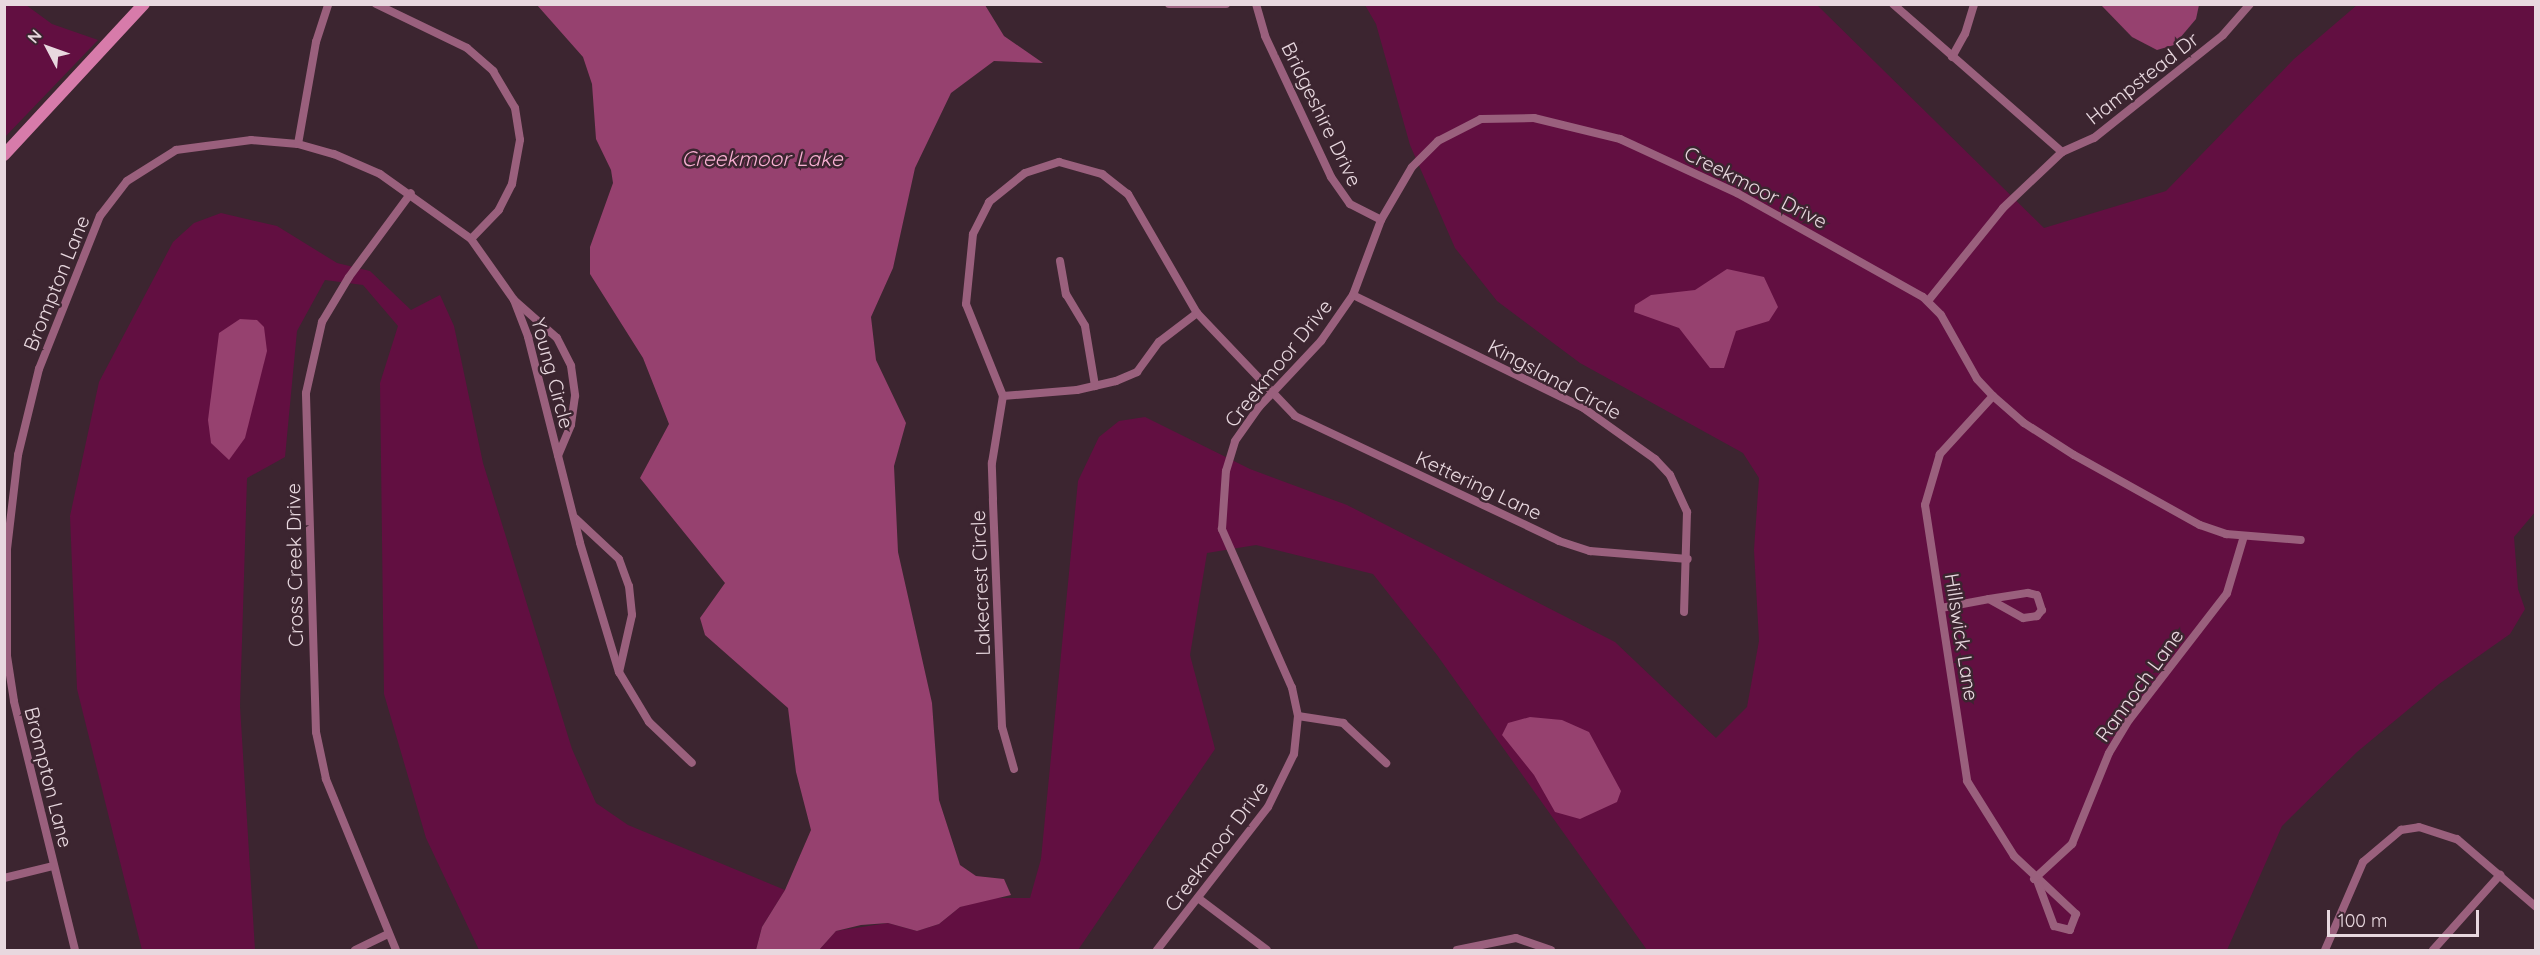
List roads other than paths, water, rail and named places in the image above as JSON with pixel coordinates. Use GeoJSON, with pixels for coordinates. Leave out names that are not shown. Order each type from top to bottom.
{"type":"FeatureCollection","features":[{"type":"Feature","properties":{"kind":"street"},"geometry":{"type":"LineString","coordinates":[[4,155],[144,4]]}},
{"type":"Feature","properties":{"kind":"street"},"geometry":{"type":"LineString","coordinates":[[298,144],[316,42],[328,4]]}},
{"type":"Feature","properties":{"kind":"street"},"geometry":{"type":"LineString","coordinates":[[376,4],[467,48],[493,71],[515,108],[520,140],[512,184],[500,210],[471,239]]}},
{"type":"Feature","properties":{"kind":"street"},"geometry":{"type":"LineString","coordinates":[[1169,4],[1200,8],[1226,4]]}},
{"type":"Feature","properties":{"kind":"street","name":"Bridgeshire Drive"},"geometry":{"type":"LineString","coordinates":[[1256,4],[1265,36],[1336,185],[1350,204],[1381,220]]}},
{"type":"Feature","properties":{"kind":"street"},"geometry":{"type":"LineString","coordinates":[[1893,4],[2062,152]]}},
{"type":"Feature","properties":{"kind":"street"},"geometry":{"type":"LineString","coordinates":[[1952,57],[1965,34],[1974,4]]}},
{"type":"Feature","properties":{"kind":"street","name":"Hampstead Dr"},"geometry":{"type":"LineString","coordinates":[[1928,301],[2003,207],[2062,152],[2094,138],[2223,35],[2250,4]]}},
{"type":"Feature","properties":{"kind":"street","name":"Creekmoor Drive"},"geometry":{"type":"LineString","coordinates":[[1157,951],[1285,780],[1294,754],[1298,716],[1283,661],[1222,529],[1227,471],[1235,441],[1272,395],[1321,341],[1353,295],[1381,220],[1413,167],[1438,141],[1481,119],[1534,118],[1620,139],[1665,158],[1837,247],[1928,301],[1977,379],[1993,396],[2064,448],[2180,514],[2244,536],[2301,540]]}},
{"type":"Feature","properties":{"kind":"street","name":"Brompton Lane"},"geometry":{"type":"LineString","coordinates":[[75,951],[6,656],[7,549],[18,455],[39,369],[100,216],[127,181],[176,150],[218,141],[298,144],[344,158],[411,193]]}},
{"type":"Feature","properties":{"kind":"street"},"geometry":{"type":"LineString","coordinates":[[1197,313],[1159,342],[1137,372],[1095,386],[1003,396],[966,304],[974,234],[989,202],[1025,173],[1059,162],[1102,174],[1128,194],[1197,313],[1272,395]]}},
{"type":"Feature","properties":{"kind":"street","name":"Young Circle"},"geometry":{"type":"LineString","coordinates":[[411,193],[471,239],[514,300],[557,338],[571,366],[575,396],[571,425],[558,455]]}},
{"type":"Feature","properties":{"kind":"street","name":"Cross Creek Drive"},"geometry":{"type":"LineString","coordinates":[[396,951],[326,779],[316,732],[306,393],[322,322],[348,277],[411,193]]}},
{"type":"Feature","properties":{"kind":"street"},"geometry":{"type":"LineString","coordinates":[[1060,261],[1066,294],[1084,326],[1095,386]]}},
{"type":"Feature","properties":{"kind":"street","name":"Kingsland Circle"},"geometry":{"type":"LineString","coordinates":[[1353,295],[1582,407],[1647,453],[1681,493],[1687,512],[1688,559],[1684,612]]}},
{"type":"Feature","properties":{"kind":"street","name":"Young Circle"},"geometry":{"type":"LineString","coordinates":[[514,300],[619,672],[649,722],[692,763]]}},
{"type":"Feature","properties":{"kind":"street","name":"Kettering Lane"},"geometry":{"type":"LineString","coordinates":[[1272,395],[1295,416],[1559,541],[1590,551],[1688,559]]}},
{"type":"Feature","properties":{"kind":"street","name":"Lakecrest Circle"},"geometry":{"type":"LineString","coordinates":[[1003,396],[992,463],[993,499],[1002,727],[1014,769]]}},
{"type":"Feature","properties":{"kind":"street","name":"Hillswick Lane"},"geometry":{"type":"LineString","coordinates":[[1993,396],[1940,454],[1928,484],[1925,505],[1967,781],[2014,856],[2036,881]]}},
{"type":"Feature","properties":{"kind":"street"},"geometry":{"type":"LineString","coordinates":[[575,518],[619,559],[629,586],[632,615],[619,672]]}},
{"type":"Feature","properties":{"kind":"street","name":"Rannoch Lane"},"geometry":{"type":"LineString","coordinates":[[2036,881],[2072,844],[2109,753],[2129,720],[2227,593],[2244,536]]}},
{"type":"Feature","properties":{"kind":"street"},"geometry":{"type":"LineString","coordinates":[[1941,608],[1989,599],[2028,593],[2037,595],[2042,610],[2037,616],[2023,618],[1989,599]]}},
{"type":"Feature","properties":{"kind":"street"},"geometry":{"type":"LineString","coordinates":[[1298,716],[1342,723],[1386,763]]}},
{"type":"Feature","properties":{"kind":"street"},"geometry":{"type":"LineString","coordinates":[[2325,951],[2363,862],[2401,830],[2439,831],[2457,839],[2535,907]]}},
{"type":"Feature","properties":{"kind":"street"},"geometry":{"type":"LineString","coordinates":[[4,878],[54,867]]}},
{"type":"Feature","properties":{"kind":"street"},"geometry":{"type":"LineString","coordinates":[[2433,951],[2500,875]]}},
{"type":"Feature","properties":{"kind":"street"},"geometry":{"type":"LineString","coordinates":[[2036,881],[2076,914],[2070,930],[2054,926],[2036,881]]}},
{"type":"Feature","properties":{"kind":"street"},"geometry":{"type":"LineString","coordinates":[[1197,898],[1267,951]]}},
{"type":"Feature","properties":{"kind":"street"},"geometry":{"type":"LineString","coordinates":[[355,951],[388,933]]}},
{"type":"Feature","properties":{"kind":"street"},"geometry":{"type":"LineString","coordinates":[[1457,951],[1516,938],[1551,951]]}},
{"type":"Feature","properties":{"kind":"water","name":"Creekmoor Lake"},"geometry":{"type":"Polygon","coordinates":[[[537,5],[985,5],[1004,36],[1043,63],[994,61],[951,93],[915,168],[893,268],[871,317],[876,360],[906,423],[894,466],[898,552],[932,703],[939,800],[960,865],[976,876],[1004,879],[1011,895],[960,907],[939,924],[917,931],[888,923],[861,925],[836,931],[819,950],[756,950],[762,927],[785,890],[811,830],[796,772],[788,708],[705,635],[700,618],[725,583],[640,478],[669,424],[643,358],[590,274],[590,247],[613,183],[611,170],[596,139],[592,84],[583,57],[537,5]]]}},
{"type":"Feature","properties":{"kind":"water"},"geometry":{"type":"Polygon","coordinates":[[[2101,5],[2199,5],[2196,19],[2174,45],[2157,50],[2132,37],[2101,5]]]}},
{"type":"Feature","properties":{"kind":"water"},"geometry":{"type":"Polygon","coordinates":[[[1727,269],[1764,277],[1778,307],[1769,321],[1736,331],[1724,368],[1710,368],[1679,328],[1634,312],[1635,305],[1651,295],[1695,290],[1727,269]]]}},
{"type":"Feature","properties":{"kind":"water"},"geometry":{"type":"Polygon","coordinates":[[[240,319],[257,320],[264,327],[267,351],[245,438],[229,460],[211,443],[208,420],[219,333],[240,319]]]}},
{"type":"Feature","properties":{"kind":"water"},"geometry":{"type":"Polygon","coordinates":[[[1530,717],[1562,720],[1589,732],[1621,791],[1617,802],[1580,819],[1555,812],[1534,775],[1502,735],[1508,723],[1530,717]]]}}]}
